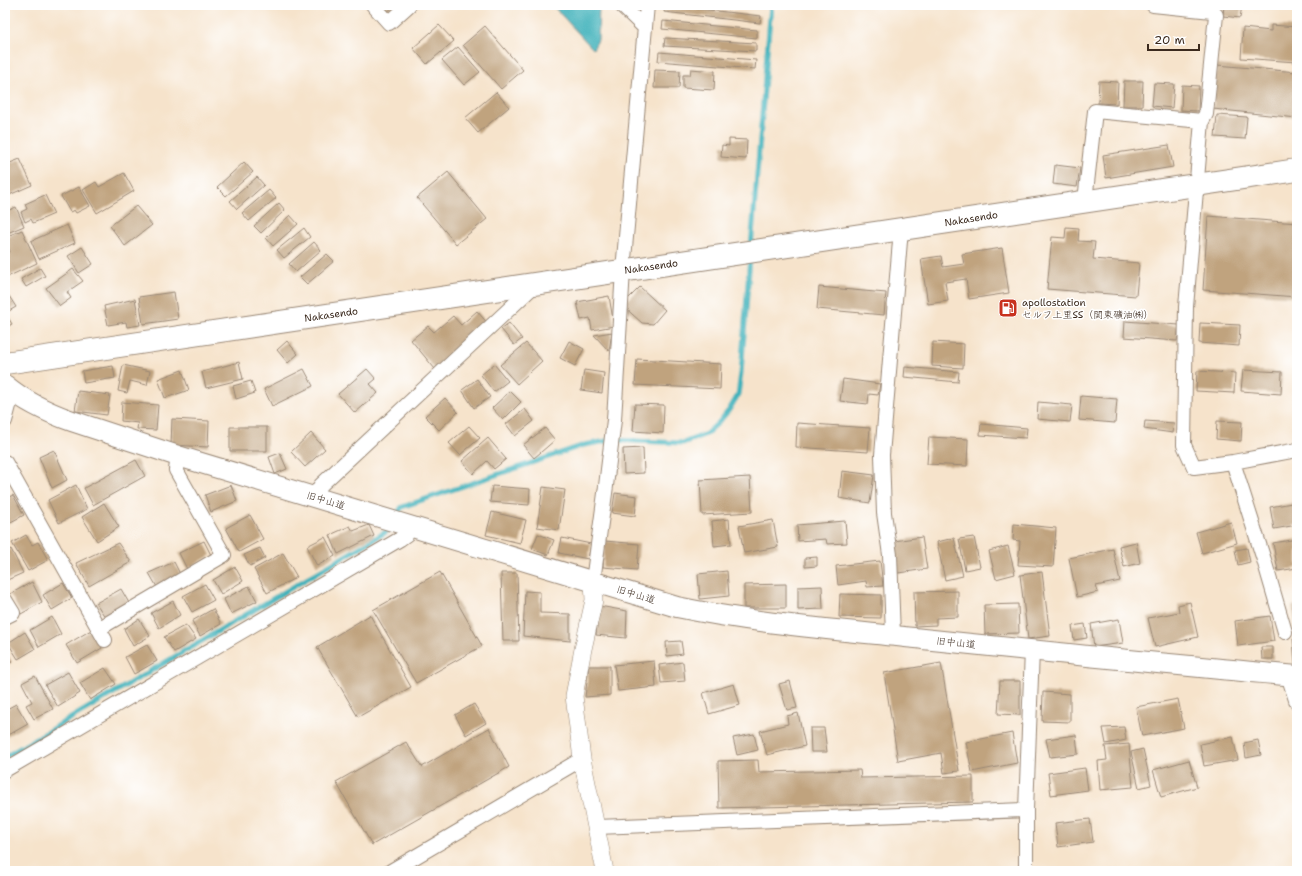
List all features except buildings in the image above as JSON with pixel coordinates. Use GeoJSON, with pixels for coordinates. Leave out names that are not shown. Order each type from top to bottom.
{"type":"FeatureCollection","features":[{"type":"Feature","properties":{"kind":"highway","name":"Nakasendo"},"geometry":{"type":"LineString","coordinates":[[5,363],[1297,170]]}},
{"type":"Feature","properties":{"kind":"main road","name":"旧中山道"},"geometry":{"type":"LineString","coordinates":[[9,388],[55,415],[178,456],[677,607],[706,613],[790,625],[1293,676]]}},
{"type":"Feature","properties":{"kind":"street"},"geometry":{"type":"LineString","coordinates":[[373,5],[389,22],[409,5]]}},
{"type":"Feature","properties":{"kind":"street"},"geometry":{"type":"LineString","coordinates":[[621,5],[646,28]]}},
{"type":"Feature","properties":{"kind":"street"},"geometry":{"type":"LineString","coordinates":[[605,871],[582,759],[574,696],[594,600],[593,581],[614,420],[623,270],[647,5]]}},
{"type":"Feature","properties":{"kind":"street"},"geometry":{"type":"LineString","coordinates":[[1153,5],[1212,8],[1216,15],[1206,114],[1202,121],[1186,307],[1184,445],[1194,467],[1233,462],[1297,450]]}},
{"type":"Feature","properties":{"kind":"street"},"geometry":{"type":"LineString","coordinates":[[1085,201],[1095,111],[1202,121]]}},
{"type":"Feature","properties":{"kind":"street"},"geometry":{"type":"LineString","coordinates":[[894,635],[890,555],[884,513],[882,455],[901,229]]}},
{"type":"Feature","properties":{"kind":"street"},"geometry":{"type":"LineString","coordinates":[[314,496],[321,485],[536,284]]}},
{"type":"Feature","properties":{"kind":"street"},"geometry":{"type":"LineString","coordinates":[[5,421],[9,388]]}},
{"type":"Feature","properties":{"kind":"street"},"geometry":{"type":"LineString","coordinates":[[5,462],[103,634],[224,555],[176,470],[178,456]]}},
{"type":"Feature","properties":{"kind":"street"},"geometry":{"type":"LineString","coordinates":[[1233,462],[1285,632]]}},
{"type":"Feature","properties":{"kind":"street"},"geometry":{"type":"LineString","coordinates":[[5,770],[400,539],[407,534],[399,522]]}},
{"type":"Feature","properties":{"kind":"street"},"geometry":{"type":"LineString","coordinates":[[5,600],[13,613],[5,617]]}},
{"type":"Feature","properties":{"kind":"street"},"geometry":{"type":"LineString","coordinates":[[1026,871],[1026,810],[1032,650]]}},
{"type":"Feature","properties":{"kind":"street"},"geometry":{"type":"LineString","coordinates":[[1293,676],[1297,703]]}},
{"type":"Feature","properties":{"kind":"street"},"geometry":{"type":"LineString","coordinates":[[391,871],[582,759]]}},
{"type":"Feature","properties":{"kind":"street"},"geometry":{"type":"LineString","coordinates":[[597,827],[1026,810]]}},
{"type":"Feature","properties":{"kind":"water"},"geometry":{"type":"Polygon","coordinates":[[[552,5],[599,5],[598,40],[593,49],[552,5]]]}},
{"type":"Feature","properties":{"kind":"waterway"},"geometry":{"type":"LineString","coordinates":[[751,247],[771,5]]}},
{"type":"Feature","properties":{"kind":"waterway"},"geometry":{"type":"LineString","coordinates":[[395,517],[402,507],[584,445],[612,440],[683,443],[706,434],[729,410],[738,395],[750,257]]}},
{"type":"Feature","properties":{"kind":"waterway"},"geometry":{"type":"LineString","coordinates":[[5,757],[386,532],[391,524]]}},
{"type":"Feature","properties":{"kind":"place","name":"apollostation セルフ上里SS（関東礦油㈱）"},"geometry":{"type":"Point","coordinates":[1008,308]}}]}
